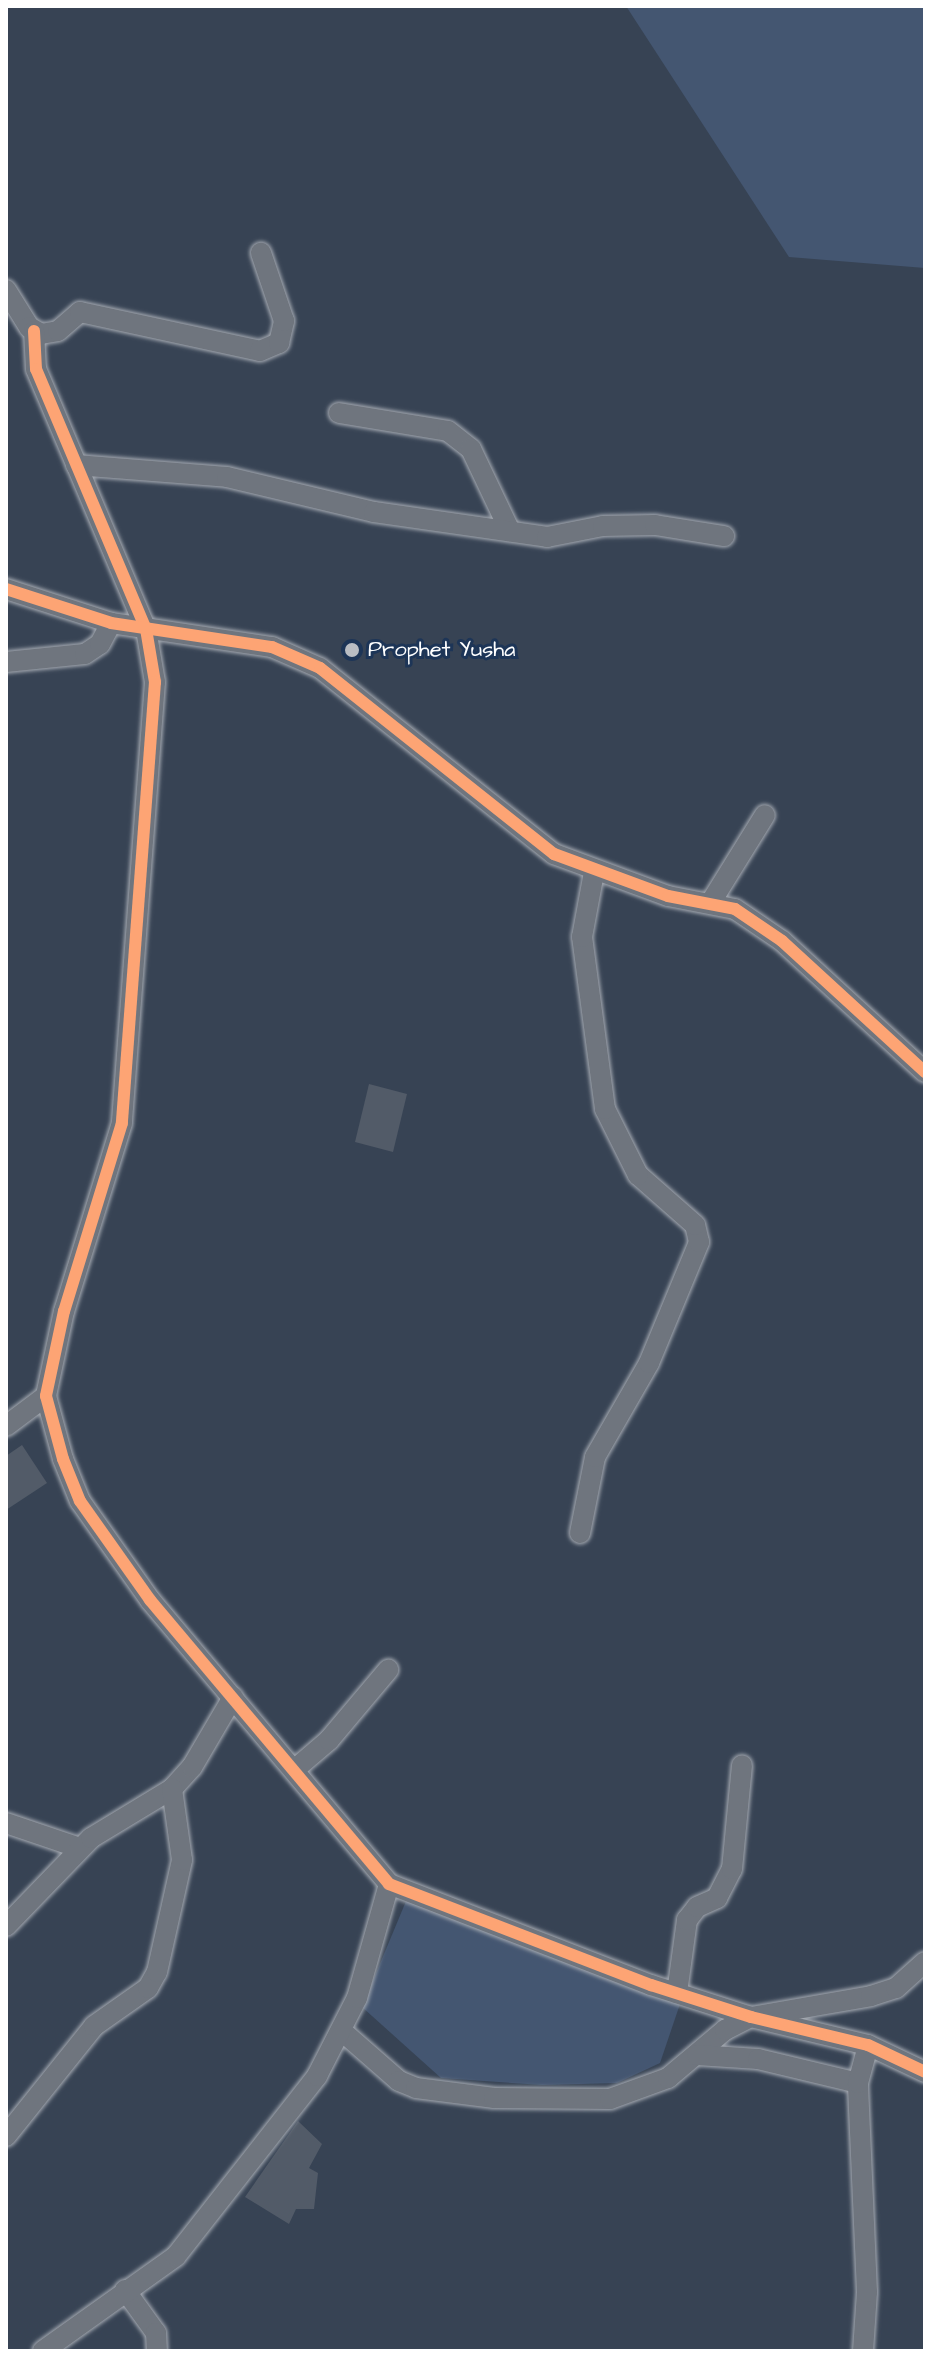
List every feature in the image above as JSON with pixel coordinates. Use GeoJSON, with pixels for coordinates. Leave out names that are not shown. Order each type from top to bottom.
{"type":"FeatureCollection","features":[{"type":"Feature","properties":{"kind":"street"},"geometry":{"type":"LineString","coordinates":[[34,331],[52,334],[80,312],[260,351],[279,343],[284,321],[261,253]]}},
{"type":"Feature","properties":{"kind":"street"},"geometry":{"type":"LineString","coordinates":[[6,290],[34,331],[36,369],[55,403],[76,465],[146,629],[155,682],[151,770],[122,1123],[64,1311],[46,1396],[63,1459],[80,1501],[141,1587],[389,1884],[677,1993],[751,2017],[868,2045],[925,2072]]}},
{"type":"Feature","properties":{"kind":"street"},"geometry":{"type":"LineString","coordinates":[[339,413],[448,431],[471,449],[510,531]]}},
{"type":"Feature","properties":{"kind":"street"},"geometry":{"type":"LineString","coordinates":[[76,465],[227,477],[374,512],[547,537],[603,526],[655,525],[724,536]]}},
{"type":"Feature","properties":{"kind":"street"},"geometry":{"type":"LineString","coordinates":[[6,589],[111,623],[146,629],[190,631],[272,647],[320,668],[524,833],[594,872],[668,896],[735,909],[782,941],[925,1072]]}},
{"type":"Feature","properties":{"kind":"street"},"geometry":{"type":"LineString","coordinates":[[6,662],[85,654],[100,644],[111,623]]}},
{"type":"Feature","properties":{"kind":"street"},"geometry":{"type":"LineString","coordinates":[[711,902],[765,815]]}},
{"type":"Feature","properties":{"kind":"street"},"geometry":{"type":"LineString","coordinates":[[580,1533],[595,1457],[649,1363],[699,1242],[695,1225],[638,1175],[605,1109],[597,1070],[595,1004],[582,937],[594,872]]}},
{"type":"Feature","properties":{"kind":"street"},"geometry":{"type":"LineString","coordinates":[[6,1426],[46,1396]]}},
{"type":"Feature","properties":{"kind":"street"},"geometry":{"type":"LineString","coordinates":[[294,1770],[329,1740],[388,1670]]}},
{"type":"Feature","properties":{"kind":"street"},"geometry":{"type":"LineString","coordinates":[[6,1926],[80,1848],[172,1789],[192,1767],[233,1697]]}},
{"type":"Feature","properties":{"kind":"street"},"geometry":{"type":"LineString","coordinates":[[677,1993],[687,1920],[697,1907],[717,1898],[732,1869],[742,1765]]}},
{"type":"Feature","properties":{"kind":"street"},"geometry":{"type":"LineString","coordinates":[[6,2136],[94,2026],[148,1988],[157,1972],[182,1860],[172,1789]]}},
{"type":"Feature","properties":{"kind":"street"},"geometry":{"type":"LineString","coordinates":[[6,1823],[80,1848]]}},
{"type":"Feature","properties":{"kind":"street"},"geometry":{"type":"LineString","coordinates":[[43,2351],[125,2290],[158,2272],[196,2233],[317,2076],[343,2032],[389,1884]]}},
{"type":"Feature","properties":{"kind":"street"},"geometry":{"type":"LineString","coordinates":[[343,2032],[399,2081],[442,2094],[610,2099],[668,2078],[725,2030],[751,2017],[871,1996],[922,1970]]}},
{"type":"Feature","properties":{"kind":"street"},"geometry":{"type":"LineString","coordinates":[[863,2351],[867,2292],[858,2083],[868,2045]]}},
{"type":"Feature","properties":{"kind":"street"},"geometry":{"type":"LineString","coordinates":[[697,2055],[758,2059],[858,2083]]}},
{"type":"Feature","properties":{"kind":"street"},"geometry":{"type":"LineString","coordinates":[[125,2290],[156,2333],[157,2351]]}},
{"type":"Feature","properties":{"kind":"shaded area"},"geometry":{"type":"Polygon","coordinates":[[[626,6],[925,6],[925,268],[789,257],[626,6]]]}},
{"type":"Feature","properties":{"kind":"shaded area"},"geometry":{"type":"Polygon","coordinates":[[[409,1894],[680,2004],[660,2063],[617,2083],[542,2085],[441,2078],[362,2007],[409,1894]]]}},
{"type":"Feature","properties":{"kind":"building"},"geometry":{"type":"Polygon","coordinates":[[[369,1084],[407,1094],[393,1152],[355,1142],[369,1084]]]}},
{"type":"Feature","properties":{"kind":"building"},"geometry":{"type":"Polygon","coordinates":[[[22,1445],[47,1483],[6,1510],[6,1456],[22,1445]]]}},
{"type":"Feature","properties":{"kind":"building"},"geometry":{"type":"Polygon","coordinates":[[[298,2121],[322,2144],[309,2168],[318,2173],[314,2209],[296,2209],[289,2224],[245,2197],[298,2121]]]}},
{"type":"Feature","properties":{"kind":"cycle path"},"geometry":{"type":"LineString","coordinates":[[34,331],[36,369],[146,629],[155,682],[122,1123],[64,1311],[46,1396],[63,1459],[80,1501],[150,1600],[389,1884],[651,1985],[751,2017],[868,2045],[925,2072]]}},
{"type":"Feature","properties":{"kind":"cycle path"},"geometry":{"type":"LineString","coordinates":[[6,589],[111,623],[272,647],[320,668],[554,854],[668,896],[735,909],[782,941],[925,1072]]}},
{"type":"Feature","properties":{"kind":"place","name":"Prophet Yusha"},"geometry":{"type":"Point","coordinates":[352,650]}}]}
